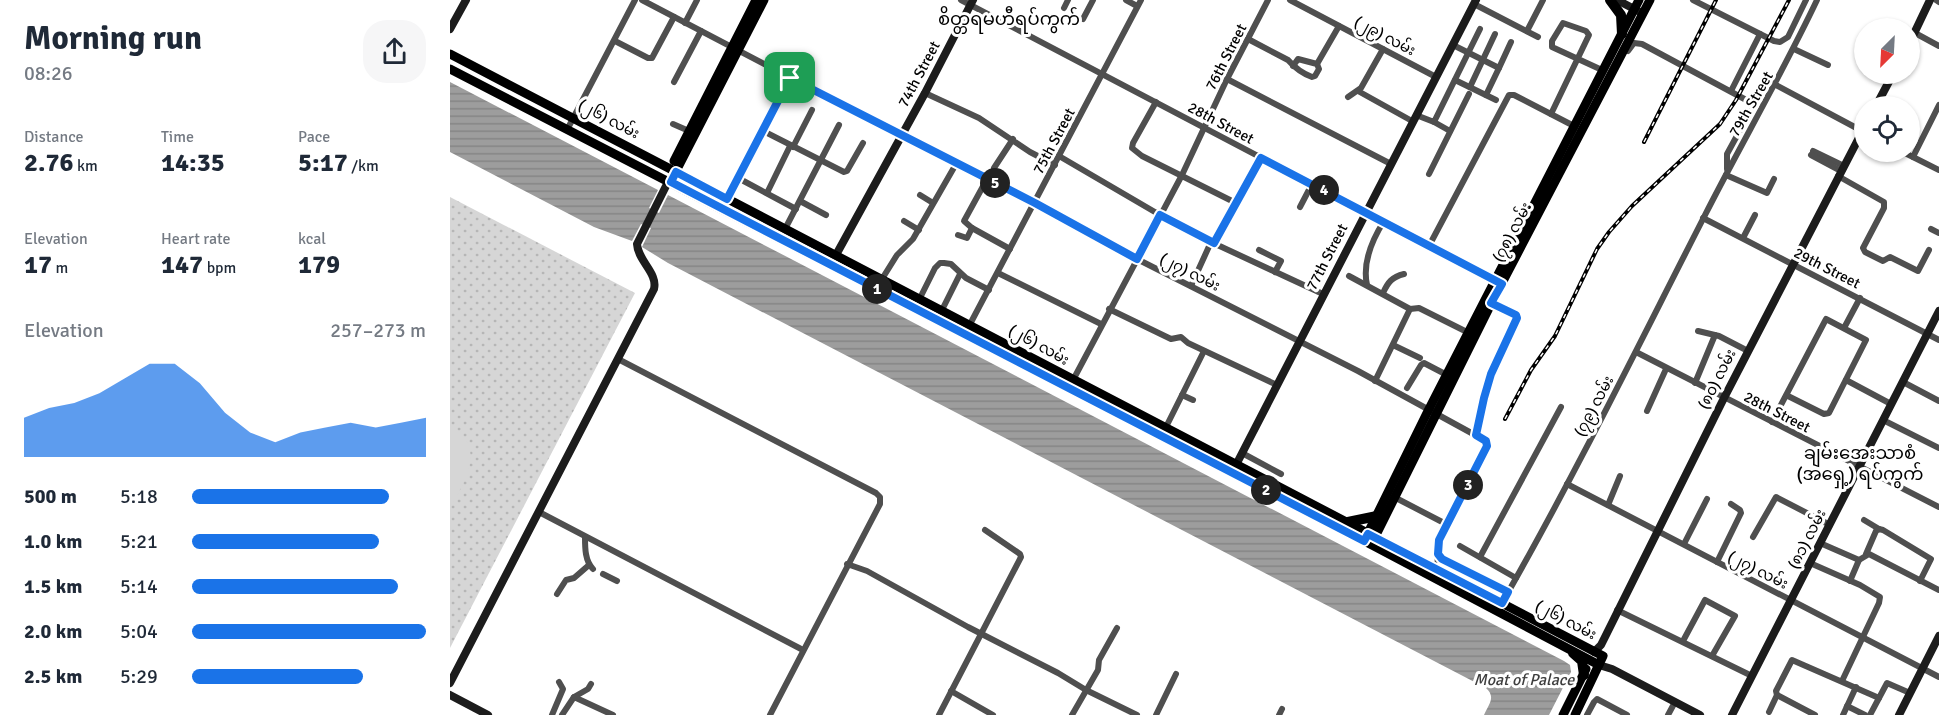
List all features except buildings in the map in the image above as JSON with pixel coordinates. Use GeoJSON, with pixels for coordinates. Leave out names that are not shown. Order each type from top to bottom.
{"type":"FeatureCollection","features":[{"type":"Feature","properties":{"kind":"highway"},"geometry":{"type":"LineString","coordinates":[[1610,0],[1621,15],[1622,34]]}},
{"type":"Feature","properties":{"kind":"highway"},"geometry":{"type":"LineString","coordinates":[[1347,522],[1377,516]]}},
{"type":"Feature","properties":{"kind":"highway"},"geometry":{"type":"LineString","coordinates":[[1573,653],[1582,661],[1584,675]]}},
{"type":"Feature","properties":{"kind":"main road"},"geometry":{"type":"LineString","coordinates":[[666,185],[735,49],[756,0]]}},
{"type":"Feature","properties":{"kind":"main road"},"geometry":{"type":"LineString","coordinates":[[673,170],[688,131],[764,0]]}},
{"type":"Feature","properties":{"kind":"main road","name":"(၇၈) လမ်း"},"geometry":{"type":"LineString","coordinates":[[1369,539],[1377,516],[1491,303],[1498,282],[1602,70],[1639,7],[1650,0]]}},
{"type":"Feature","properties":{"kind":"main road","name":"(၇၈) လမ်း"},"geometry":{"type":"LineString","coordinates":[[1369,539],[1394,497],[1447,375],[1601,95],[1639,7]]}},
{"type":"Feature","properties":{"kind":"main road","name":"(၂၆) လမ်း"},"geometry":{"type":"LineString","coordinates":[[450,54],[942,309],[1071,384],[1369,539],[1573,653],[1597,656]]}},
{"type":"Feature","properties":{"kind":"main road","name":"(၂၆) လမ်း"},"geometry":{"type":"LineString","coordinates":[[450,69],[568,128],[666,185],[965,334],[1166,426],[1347,522],[1369,539],[1502,603],[1597,656]]}},
{"type":"Feature","properties":{"kind":"main road","name":"(၈၀) လမ်း"},"geometry":{"type":"LineString","coordinates":[[1563,715],[1597,656]]}},
{"type":"Feature","properties":{"kind":"main road","name":"(၈၀) လမ်း"},"geometry":{"type":"LineString","coordinates":[[1575,715],[1597,656]]}},
{"type":"Feature","properties":{"kind":"street"},"geometry":{"type":"LineString","coordinates":[[450,29],[466,0]]}},
{"type":"Feature","properties":{"kind":"street"},"geometry":{"type":"LineString","coordinates":[[568,128],[635,0]]}},
{"type":"Feature","properties":{"kind":"street","name":"(၂၇) လမ်း"},"geometry":{"type":"LineString","coordinates":[[642,0],[1476,435]]}},
{"type":"Feature","properties":{"kind":"street"},"geometry":{"type":"LineString","coordinates":[[685,23],[697,0]]}},
{"type":"Feature","properties":{"kind":"street","name":"28th Street"},"geometry":{"type":"LineString","coordinates":[[961,0],[972,2],[1103,74],[1498,282]]}},
{"type":"Feature","properties":{"kind":"street"},"geometry":{"type":"LineString","coordinates":[[1064,8],[1068,0]]}},
{"type":"Feature","properties":{"kind":"street"},"geometry":{"type":"LineString","coordinates":[[1083,19],[1093,0]]}},
{"type":"Feature","properties":{"kind":"street"},"geometry":{"type":"LineString","coordinates":[[1126,0],[1139,3]]}},
{"type":"Feature","properties":{"kind":"street","name":"76th Street"},"geometry":{"type":"LineString","coordinates":[[1071,384],[1182,175],[1227,79],[1268,0]]}},
{"type":"Feature","properties":{"kind":"street","name":"(၂၉) လမ်း"},"geometry":{"type":"LineString","coordinates":[[1290,0],[1436,77]]}},
{"type":"Feature","properties":{"kind":"street"},"geometry":{"type":"LineString","coordinates":[[1527,31],[1543,0]]}},
{"type":"Feature","properties":{"kind":"street"},"geometry":{"type":"LineString","coordinates":[[1617,0],[1639,7]]}},
{"type":"Feature","properties":{"kind":"street"},"geometry":{"type":"LineString","coordinates":[[1693,0],[1777,42],[1788,37],[1805,2]]}},
{"type":"Feature","properties":{"kind":"street","name":"79th Street"},"geometry":{"type":"LineString","coordinates":[[1703,218],[1776,85],[1817,0]]}},
{"type":"Feature","properties":{"kind":"street"},"geometry":{"type":"LineString","coordinates":[[1920,21],[1930,0]]}},
{"type":"Feature","properties":{"kind":"street","name":"74th Street"},"geometry":{"type":"LineString","coordinates":[[836,255],[972,2]]}},
{"type":"Feature","properties":{"kind":"street"},"geometry":{"type":"LineString","coordinates":[[1475,2],[1538,37]]}},
{"type":"Feature","properties":{"kind":"street","name":"77th Street"},"geometry":{"type":"LineString","coordinates":[[1237,463],[1365,211],[1475,2]]}},
{"type":"Feature","properties":{"kind":"street","name":"75th Street"},"geometry":{"type":"LineString","coordinates":[[965,334],[1139,3]]}},
{"type":"Feature","properties":{"kind":"street"},"geometry":{"type":"LineString","coordinates":[[615,41],[652,58],[674,17]]}},
{"type":"Feature","properties":{"kind":"street"},"geometry":{"type":"LineString","coordinates":[[1551,114],[1578,59],[1588,33],[1563,23],[1551,44],[1552,47],[1578,59],[1602,70]]}},
{"type":"Feature","properties":{"kind":"street"},"geometry":{"type":"LineString","coordinates":[[1248,39],[1288,60],[1293,66],[1314,78],[1319,69],[1317,64],[1339,26]]}},
{"type":"Feature","properties":{"kind":"street"},"geometry":{"type":"LineString","coordinates":[[1434,122],[1480,29]]}},
{"type":"Feature","properties":{"kind":"street"},"geometry":{"type":"LineString","coordinates":[[674,82],[701,31]]}},
{"type":"Feature","properties":{"kind":"street"},"geometry":{"type":"LineString","coordinates":[[1429,174],[1495,34]]}},
{"type":"Feature","properties":{"kind":"street"},"geometry":{"type":"LineString","coordinates":[[1731,91],[1760,34]]}},
{"type":"Feature","properties":{"kind":"street"},"geometry":{"type":"LineString","coordinates":[[1920,36],[1939,46]]}},
{"type":"Feature","properties":{"kind":"street"},"geometry":{"type":"LineString","coordinates":[[1486,95],[1511,42]]}},
{"type":"Feature","properties":{"kind":"street"},"geometry":{"type":"LineString","coordinates":[[1601,95],[1632,45],[1639,42],[1748,100],[1751,110],[1727,154],[1726,173],[1767,193]]}},
{"type":"Feature","properties":{"kind":"street"},"geometry":{"type":"LineString","coordinates":[[1453,45],[1500,68]]}},
{"type":"Feature","properties":{"kind":"street"},"geometry":{"type":"LineString","coordinates":[[1348,97],[1358,91],[1383,49]]}},
{"type":"Feature","properties":{"kind":"street"},"geometry":{"type":"LineString","coordinates":[[1794,49],[1828,65]]}},
{"type":"Feature","properties":{"kind":"street"},"geometry":{"type":"LineString","coordinates":[[1293,66],[1298,59],[1317,64]]}},
{"type":"Feature","properties":{"kind":"street"},"geometry":{"type":"LineString","coordinates":[[727,199],[790,78]]}},
{"type":"Feature","properties":{"kind":"street"},"geometry":{"type":"LineString","coordinates":[[1227,79],[1391,164]]}},
{"type":"Feature","properties":{"kind":"street"},"geometry":{"type":"LineString","coordinates":[[1455,80],[1469,90],[1496,100]]}},
{"type":"Feature","properties":{"kind":"street"},"geometry":{"type":"LineString","coordinates":[[1776,85],[1854,125]]}},
{"type":"Feature","properties":{"kind":"street"},"geometry":{"type":"LineString","coordinates":[[1358,91],[1414,118],[1434,122],[1450,131]]}},
{"type":"Feature","properties":{"kind":"street"},"geometry":{"type":"LineString","coordinates":[[925,93],[979,118],[1030,152],[1055,165]]}},
{"type":"Feature","properties":{"kind":"street"},"geometry":{"type":"LineString","coordinates":[[1429,246],[1509,95],[1514,94],[1574,126]]}},
{"type":"Feature","properties":{"kind":"street"},"geometry":{"type":"LineString","coordinates":[[1156,102],[1132,144],[1132,148],[1142,156],[1236,203]]}},
{"type":"Feature","properties":{"kind":"street"},"geometry":{"type":"LineString","coordinates":[[1920,143],[1939,105]]}},
{"type":"Feature","properties":{"kind":"street"},"geometry":{"type":"LineString","coordinates":[[767,193],[812,110]]}},
{"type":"Feature","properties":{"kind":"street"},"geometry":{"type":"LineString","coordinates":[[673,124],[688,131]]}},
{"type":"Feature","properties":{"kind":"street"},"geometry":{"type":"LineString","coordinates":[[785,229],[839,125]]}},
{"type":"Feature","properties":{"kind":"street"},"geometry":{"type":"LineString","coordinates":[[763,131],[844,172],[847,171],[863,143]]}},
{"type":"Feature","properties":{"kind":"street"},"geometry":{"type":"LineString","coordinates":[[994,168],[1013,139]]}},
{"type":"Feature","properties":{"kind":"street","name":"(၈၀) လမ်း"},"geometry":{"type":"LineString","coordinates":[[1597,656],[1617,610],[1724,398],[1854,148]]}},
{"type":"Feature","properties":{"kind":"street"},"geometry":{"type":"LineString","coordinates":[[1812,153],[1884,202],[1884,208],[1863,248],[1865,252],[1883,261],[1889,257],[1918,271],[1929,250]]}},
{"type":"Feature","properties":{"kind":"street"},"geometry":{"type":"LineString","coordinates":[[1059,156],[1212,243],[1323,294]]}},
{"type":"Feature","properties":{"kind":"street"},"geometry":{"type":"LineString","coordinates":[[1191,286],[1212,243],[1261,158]]}},
{"type":"Feature","properties":{"kind":"street"},"geometry":{"type":"LineString","coordinates":[[1920,160],[1939,170]]}},
{"type":"Feature","properties":{"kind":"street"},"geometry":{"type":"LineString","coordinates":[[882,279],[897,255],[919,230],[956,164]]}},
{"type":"Feature","properties":{"kind":"street"},"geometry":{"type":"LineString","coordinates":[[738,178],[796,209]]}},
{"type":"Feature","properties":{"kind":"street"},"geometry":{"type":"LineString","coordinates":[[987,179],[964,221],[972,228],[1010,249]]}},
{"type":"Feature","properties":{"kind":"street"},"geometry":{"type":"LineString","coordinates":[[1763,200],[1774,179]]}},
{"type":"Feature","properties":{"kind":"street"},"geometry":{"type":"LineString","coordinates":[[1300,207],[1312,184]]}},
{"type":"Feature","properties":{"kind":"street"},"geometry":{"type":"LineString","coordinates":[[450,683],[655,285],[654,279],[641,259],[637,244],[666,185]]}},
{"type":"Feature","properties":{"kind":"street"},"geometry":{"type":"LineString","coordinates":[[920,195],[933,203]]}},
{"type":"Feature","properties":{"kind":"street"},"geometry":{"type":"LineString","coordinates":[[800,201],[826,215]]}},
{"type":"Feature","properties":{"kind":"street"},"geometry":{"type":"LineString","coordinates":[[1743,238],[1755,215]]}},
{"type":"Feature","properties":{"kind":"street","name":"29th Street"},"geometry":{"type":"LineString","coordinates":[[1703,218],[1939,340]]}},
{"type":"Feature","properties":{"kind":"street","name":"(၇၉) လမ်း"},"geometry":{"type":"LineString","coordinates":[[1502,603],[1636,352],[1703,218]]}},
{"type":"Feature","properties":{"kind":"street"},"geometry":{"type":"LineString","coordinates":[[904,221],[919,230]]}},
{"type":"Feature","properties":{"kind":"street"},"geometry":{"type":"LineString","coordinates":[[1367,285],[1364,269],[1370,248],[1384,221]]}},
{"type":"Feature","properties":{"kind":"street"},"geometry":{"type":"LineString","coordinates":[[958,235],[967,238],[972,228]]}},
{"type":"Feature","properties":{"kind":"street"},"geometry":{"type":"LineString","coordinates":[[1931,229],[1939,233]]}},
{"type":"Feature","properties":{"kind":"street"},"geometry":{"type":"LineString","coordinates":[[1258,250],[1281,261],[1275,272]]}},
{"type":"Feature","properties":{"kind":"street"},"geometry":{"type":"LineString","coordinates":[[920,298],[940,263],[951,264],[960,274],[989,290]]}},
{"type":"Feature","properties":{"kind":"street"},"geometry":{"type":"LineString","coordinates":[[998,273],[1101,324]]}},
{"type":"Feature","properties":{"kind":"street"},"geometry":{"type":"LineString","coordinates":[[942,309],[960,274]]}},
{"type":"Feature","properties":{"kind":"street"},"geometry":{"type":"LineString","coordinates":[[1383,293],[1389,281],[1395,276],[1404,274]]}},
{"type":"Feature","properties":{"kind":"street"},"geometry":{"type":"LineString","coordinates":[[1349,276],[1410,309],[1419,308],[1470,333]]}},
{"type":"Feature","properties":{"kind":"street"},"geometry":{"type":"LineString","coordinates":[[1844,328],[1860,298]]}},
{"type":"Feature","properties":{"kind":"street"},"geometry":{"type":"LineString","coordinates":[[1437,570],[1439,540],[1487,446],[1486,441],[1476,435],[1484,398],[1491,374],[1517,318],[1516,315],[1491,303]]}},
{"type":"Feature","properties":{"kind":"street"},"geometry":{"type":"LineString","coordinates":[[1109,309],[1171,339],[1181,337],[1204,351],[1277,385]]}},
{"type":"Feature","properties":{"kind":"street"},"geometry":{"type":"LineString","coordinates":[[1374,381],[1410,309]]}},
{"type":"Feature","properties":{"kind":"street","name":"(၈၁) လမ်း"},"geometry":{"type":"LineString","coordinates":[[1732,715],[1939,311]]}},
{"type":"Feature","properties":{"kind":"street"},"geometry":{"type":"LineString","coordinates":[[1772,422],[1786,395],[1826,319],[1866,340],[1827,414],[1786,395]]}},
{"type":"Feature","properties":{"kind":"street"},"geometry":{"type":"LineString","coordinates":[[1698,331],[1715,335],[1748,351]]}},
{"type":"Feature","properties":{"kind":"street"},"geometry":{"type":"LineString","coordinates":[[1695,383],[1715,335]]}},
{"type":"Feature","properties":{"kind":"street"},"geometry":{"type":"LineString","coordinates":[[1393,345],[1420,358]]}},
{"type":"Feature","properties":{"kind":"street"},"geometry":{"type":"LineString","coordinates":[[1166,426],[1204,351]]}},
{"type":"Feature","properties":{"kind":"street","name":"28th Street"},"geometry":{"type":"LineString","coordinates":[[1636,352],[1939,507]]}},
{"type":"Feature","properties":{"kind":"street"},"geometry":{"type":"LineString","coordinates":[[618,359],[876,493],[880,500],[880,504],[770,715]]}},
{"type":"Feature","properties":{"kind":"street"},"geometry":{"type":"LineString","coordinates":[[1407,388],[1420,365],[1424,363],[1447,375]]}},
{"type":"Feature","properties":{"kind":"street"},"geometry":{"type":"LineString","coordinates":[[1647,411],[1666,369]]}},
{"type":"Feature","properties":{"kind":"street"},"geometry":{"type":"LineString","coordinates":[[1846,380],[1892,404]]}},
{"type":"Feature","properties":{"kind":"street"},"geometry":{"type":"LineString","coordinates":[[1903,382],[1939,401]]}},
{"type":"Feature","properties":{"kind":"street"},"geometry":{"type":"LineString","coordinates":[[1182,395],[1193,400]]}},
{"type":"Feature","properties":{"kind":"street"},"geometry":{"type":"LineString","coordinates":[[1480,557],[1560,407]]}},
{"type":"Feature","properties":{"kind":"street"},"geometry":{"type":"LineString","coordinates":[[1883,420],[1939,448]]}},
{"type":"Feature","properties":{"kind":"street"},"geometry":{"type":"LineString","coordinates":[[1242,453],[1281,474]]}},
{"type":"Feature","properties":{"kind":"street"},"geometry":{"type":"LineString","coordinates":[[1608,505],[1620,476]]}},
{"type":"Feature","properties":{"kind":"street","name":"(၂၇) လမ်း"},"geometry":{"type":"LineString","coordinates":[[1567,484],[1939,677]]}},
{"type":"Feature","properties":{"kind":"street"},"geometry":{"type":"LineString","coordinates":[[1394,497],[1448,525]]}},
{"type":"Feature","properties":{"kind":"street"},"geometry":{"type":"LineString","coordinates":[[1753,537],[1776,498],[1830,525]]}},
{"type":"Feature","properties":{"kind":"street"},"geometry":{"type":"LineString","coordinates":[[1684,543],[1707,499]]}},
{"type":"Feature","properties":{"kind":"street"},"geometry":{"type":"LineString","coordinates":[[1717,562],[1741,513],[1731,504]]}},
{"type":"Feature","properties":{"kind":"street"},"geometry":{"type":"LineString","coordinates":[[539,512],[803,650]]}},
{"type":"Feature","properties":{"kind":"street"},"geometry":{"type":"LineString","coordinates":[[1864,520],[1931,559],[1920,581]]}},
{"type":"Feature","properties":{"kind":"street"},"geometry":{"type":"LineString","coordinates":[[1850,581],[1859,560],[1866,554],[1879,529]]}},
{"type":"Feature","properties":{"kind":"street"},"geometry":{"type":"LineString","coordinates":[[939,715],[951,692],[975,631],[1021,558],[1020,554],[1000,538],[985,530]]}},
{"type":"Feature","properties":{"kind":"street"},"geometry":{"type":"LineString","coordinates":[[557,594],[566,580],[574,578],[591,567],[585,551],[585,537]]}},
{"type":"Feature","properties":{"kind":"street"},"geometry":{"type":"LineString","coordinates":[[1820,543],[1859,560]]}},
{"type":"Feature","properties":{"kind":"street"},"geometry":{"type":"LineString","coordinates":[[1460,546],[1516,578]]}},
{"type":"Feature","properties":{"kind":"street"},"geometry":{"type":"LineString","coordinates":[[1866,554],[1872,554],[1939,590]]}},
{"type":"Feature","properties":{"kind":"street"},"geometry":{"type":"LineString","coordinates":[[1439,556],[1508,592]]}},
{"type":"Feature","properties":{"kind":"street"},"geometry":{"type":"LineString","coordinates":[[1810,563],[1880,597],[1842,681]]}},
{"type":"Feature","properties":{"kind":"street"},"geometry":{"type":"LineString","coordinates":[[847,564],[867,571],[975,631],[1137,715]]}},
{"type":"Feature","properties":{"kind":"street"},"geometry":{"type":"LineString","coordinates":[[603,574],[617,581]]}},
{"type":"Feature","properties":{"kind":"street"},"geometry":{"type":"LineString","coordinates":[[1683,641],[1705,600],[1735,616],[1712,656]]}},
{"type":"Feature","properties":{"kind":"street"},"geometry":{"type":"LineString","coordinates":[[1617,610],[1752,676]]}},
{"type":"Feature","properties":{"kind":"street"},"geometry":{"type":"LineString","coordinates":[[1072,715],[1098,670],[1099,660],[1117,628]]}},
{"type":"Feature","properties":{"kind":"street"},"geometry":{"type":"LineString","coordinates":[[1899,715],[1939,636]]}},
{"type":"Feature","properties":{"kind":"street","name":"(၂၆) လမ်း"},"geometry":{"type":"LineString","coordinates":[[1597,656],[1609,667],[1700,715]]}},
{"type":"Feature","properties":{"kind":"street"},"geometry":{"type":"LineString","coordinates":[[1769,712],[1777,695],[1776,691],[1792,660],[1879,698]]}},
{"type":"Feature","properties":{"kind":"street"},"geometry":{"type":"LineString","coordinates":[[1156,715],[1176,675]]}},
{"type":"Feature","properties":{"kind":"street"},"geometry":{"type":"LineString","coordinates":[[552,715],[563,689],[559,682]]}},
{"type":"Feature","properties":{"kind":"street"},"geometry":{"type":"LineString","coordinates":[[1870,715],[1887,683],[1910,693]]}},
{"type":"Feature","properties":{"kind":"street"},"geometry":{"type":"LineString","coordinates":[[562,715],[573,697],[588,689],[591,684]]}},
{"type":"Feature","properties":{"kind":"street"},"geometry":{"type":"LineString","coordinates":[[1843,715],[1856,687]]}},
{"type":"Feature","properties":{"kind":"street"},"geometry":{"type":"LineString","coordinates":[[951,692],[993,715]]}},
{"type":"Feature","properties":{"kind":"street"},"geometry":{"type":"LineString","coordinates":[[450,695],[488,715]]}},
{"type":"Feature","properties":{"kind":"street"},"geometry":{"type":"LineString","coordinates":[[1777,695],[1815,715]]}},
{"type":"Feature","properties":{"kind":"street"},"geometry":{"type":"LineString","coordinates":[[573,697],[613,715]]}},
{"type":"Feature","properties":{"kind":"street"},"geometry":{"type":"LineString","coordinates":[[1587,715],[1597,699],[1627,715]]}},
{"type":"Feature","properties":{"kind":"street"},"geometry":{"type":"LineString","coordinates":[[1668,715],[1676,702]]}},
{"type":"Feature","properties":{"kind":"street"},"geometry":{"type":"LineString","coordinates":[[1847,706],[1865,715]]}},
{"type":"Feature","properties":{"kind":"shaded area"},"geometry":{"type":"Polygon","coordinates":[[[450,197],[635,293],[450,648],[450,197]]]}},
{"type":"Feature","properties":{"kind":"shaded area"},"geometry":{"type":"Polygon","coordinates":[[[450,427],[462,435],[471,454],[466,477],[450,509],[450,427]]]}},
{"type":"Feature","properties":{"kind":"water","name":"Moat of Palace"},"geometry":{"type":"Polygon","coordinates":[[[450,82],[658,190],[649,208],[659,213],[668,195],[1564,661],[1570,665],[1571,672],[1549,715],[1484,715],[1491,698],[1486,688],[668,263],[642,247],[651,228],[641,224],[632,241],[594,227],[450,152],[450,82]]]}},
{"type":"Feature","properties":{"kind":"railway"},"geometry":{"type":"LineString","coordinates":[[1644,142],[1716,0]]}},
{"type":"Feature","properties":{"kind":"railway"},"geometry":{"type":"LineString","coordinates":[[1505,419],[1531,370],[1555,336],[1597,249],[1632,206],[1720,124],[1736,100],[1789,0]]}},
{"type":"Feature","properties":{"kind":"district","name":"စိတ္တရမဟီရပ်ကွက်"},"geometry":{"type":"Point","coordinates":[1009,19]}},
{"type":"Feature","properties":{"kind":"district","name":"ချမ်းအေးသာစံ (အရှေ့) ရပ်ကွက်"},"geometry":{"type":"Point","coordinates":[1860,463]}},
{"type":"Feature","properties":{"kind":"route"},"geometry":{"type":"LineString","coordinates":[[790,78],[1035,203],[1137,259],[1160,215],[1214,243],[1261,158],[1502,284],[1491,303],[1516,315],[1517,318],[1491,374],[1484,398],[1476,435],[1486,441],[1487,446],[1439,540],[1438,554],[1442,559],[1508,592],[1502,603],[1368,534],[1364,541],[671,182],[676,172],[727,199],[790,78]]}}]}
